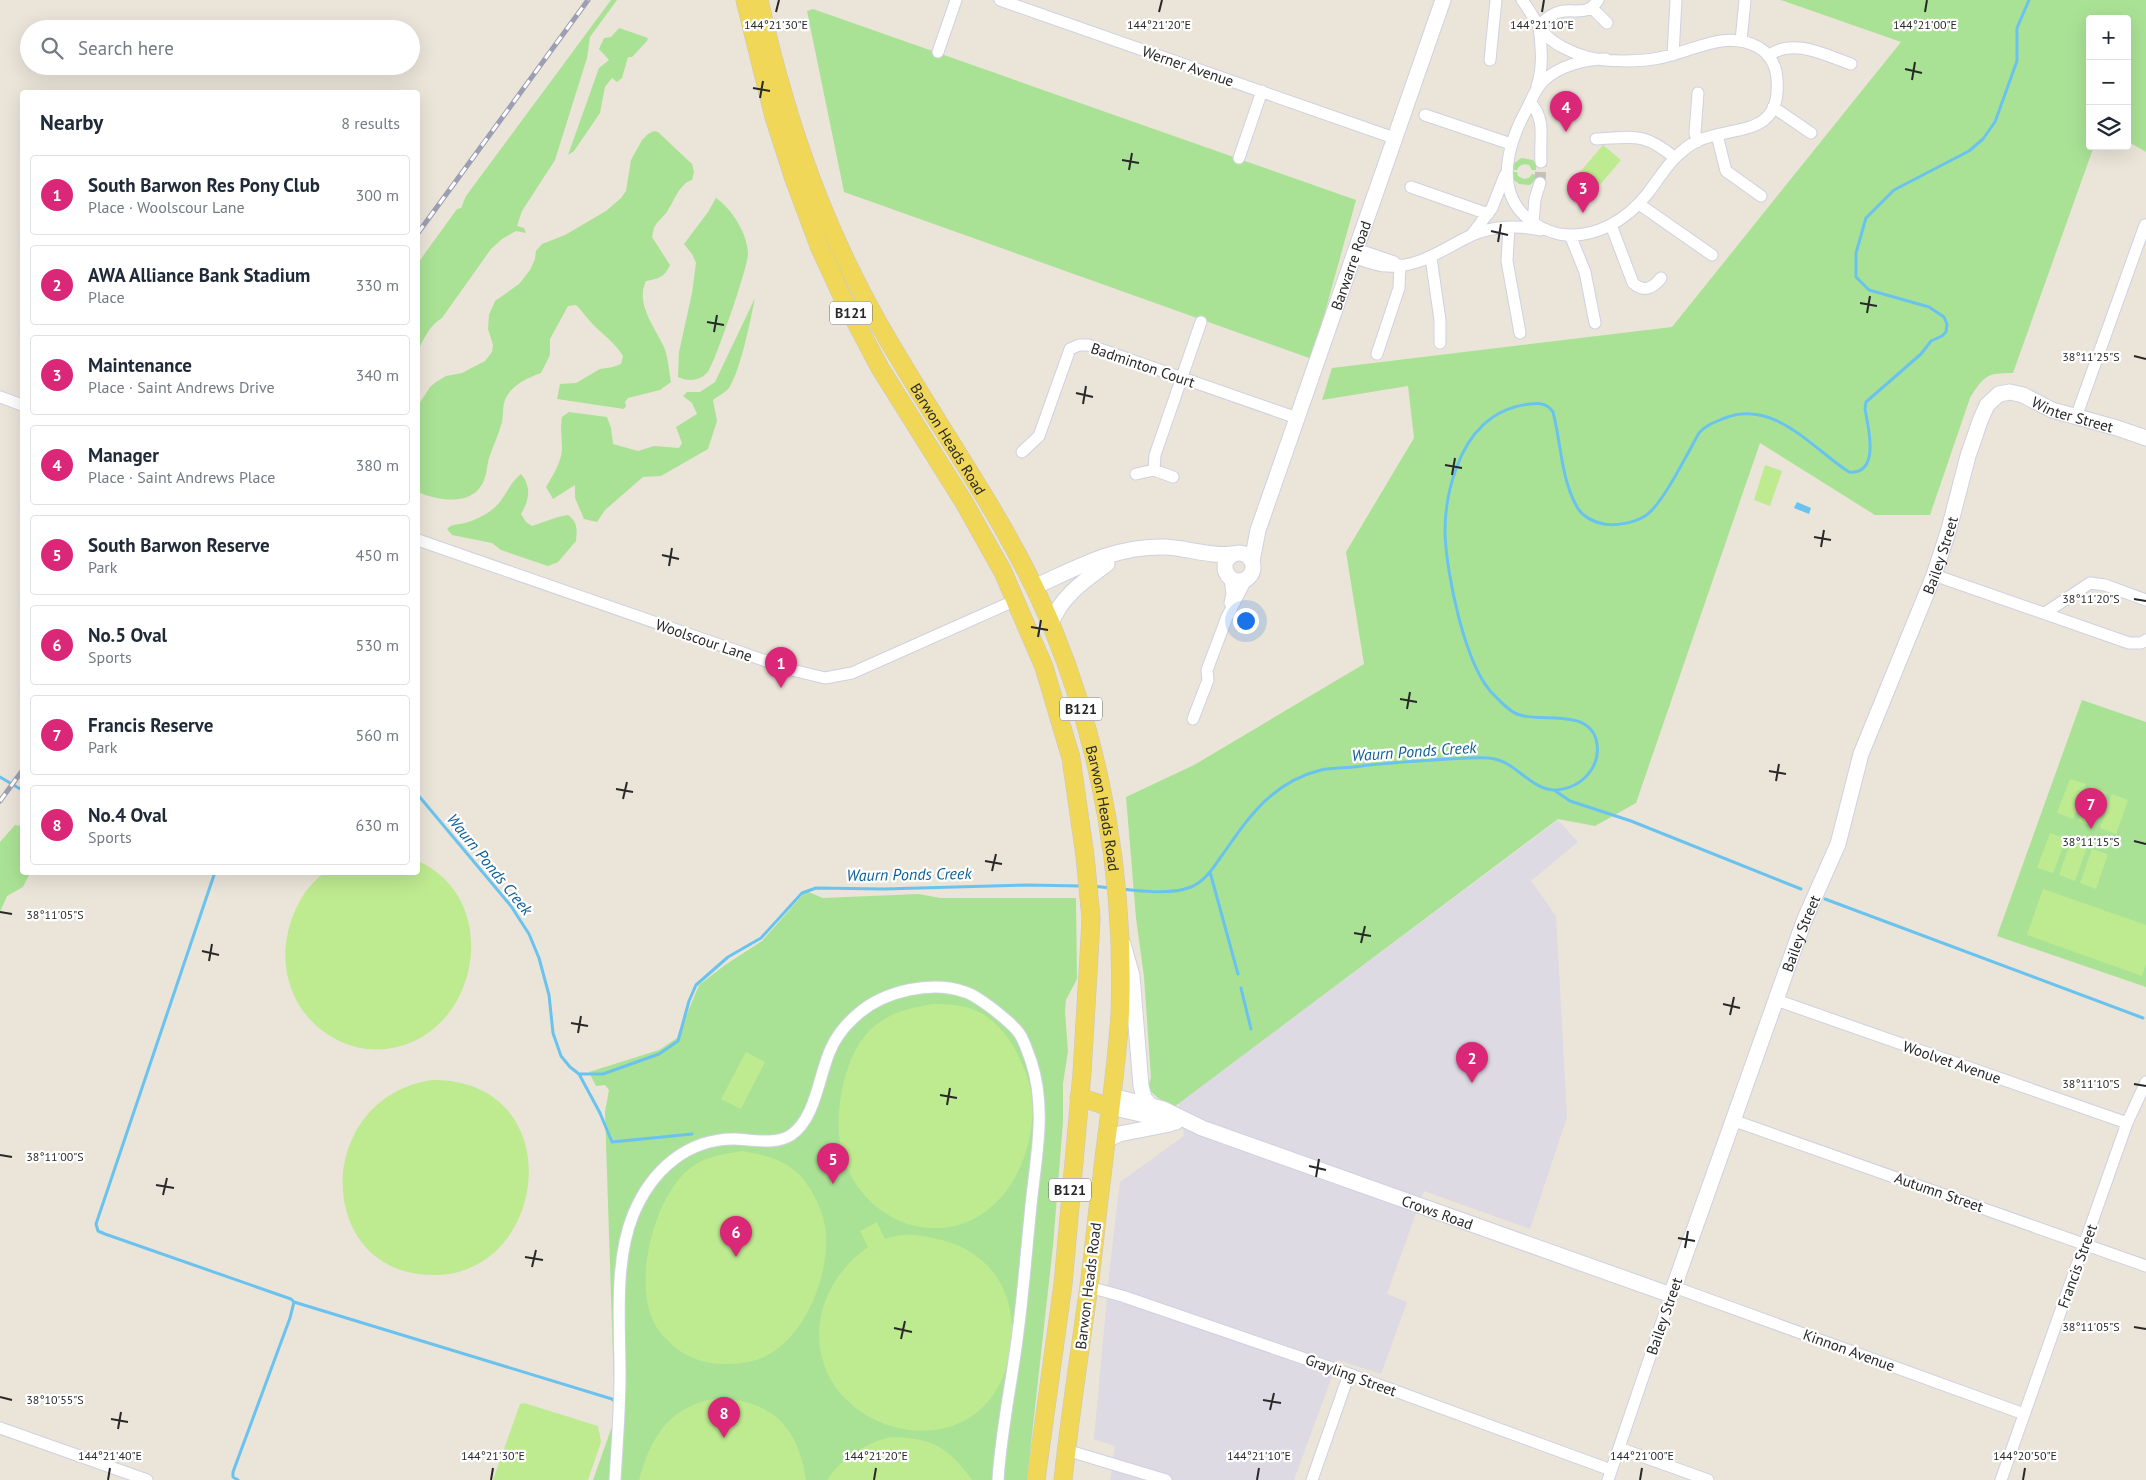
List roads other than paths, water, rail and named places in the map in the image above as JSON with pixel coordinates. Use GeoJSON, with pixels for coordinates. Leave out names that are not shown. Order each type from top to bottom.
{"type":"FeatureCollection","features":[{"type":"Feature","properties":{"kind":"main road","name":"Barwon Heads Road"},"geometry":{"type":"LineString","coordinates":[[745,0],[766,90],[781,141],[805,211],[832,276],[880,368],[979,528],[1016,600],[1044,667],[1071,758],[1085,856],[1091,918],[1085,1026],[1063,1284],[1036,1480]]}},
{"type":"Feature","properties":{"kind":"main road","name":"Barwon Heads Road"},"geometry":{"type":"LineString","coordinates":[[759,0],[779,83],[818,201],[844,260],[892,348],[1006,533],[1036,591],[1051,624],[1078,698],[1104,796],[1118,925],[1119,1018],[1107,1140],[1063,1480]]}},
{"type":"Feature","properties":{"kind":"main road"},"geometry":{"type":"LineString","coordinates":[[1016,600],[1036,591]]}},
{"type":"Feature","properties":{"kind":"main road"},"geometry":{"type":"LineString","coordinates":[[1079,1097],[1111,1101]]}},
{"type":"Feature","properties":{"kind":"street"},"geometry":{"type":"LineString","coordinates":[[938,52],[956,0]]}},
{"type":"Feature","properties":{"kind":"street","name":"Werner Avenue"},"geometry":{"type":"LineString","coordinates":[[1000,0],[1394,138]]}},
{"type":"Feature","properties":{"kind":"street","name":"Barwarre Road"},"geometry":{"type":"LineString","coordinates":[[1252,562],[1258,530],[1443,0]]}},
{"type":"Feature","properties":{"kind":"street"},"geometry":{"type":"LineString","coordinates":[[1490,60],[1496,0]]}},
{"type":"Feature","properties":{"kind":"street"},"geometry":{"type":"LineString","coordinates":[[1355,253],[1400,265],[1431,258],[1481,231],[1526,227],[1570,235],[1591,232],[1612,225],[1638,204],[1666,166],[1675,158],[1697,142],[1752,127],[1766,117],[1773,107],[1777,80],[1774,66],[1768,56],[1756,46],[1741,41],[1715,41],[1673,55],[1638,60],[1588,57],[1570,50],[1551,38],[1522,0]]}},
{"type":"Feature","properties":{"kind":"street"},"geometry":{"type":"LineString","coordinates":[[1673,55],[1676,0]]}},
{"type":"Feature","properties":{"kind":"street"},"geometry":{"type":"LineString","coordinates":[[1741,41],[1744,0]]}},
{"type":"Feature","properties":{"kind":"street"},"geometry":{"type":"LineString","coordinates":[[1539,24],[1556,13],[1583,12],[1595,4],[1607,23]]}},
{"type":"Feature","properties":{"kind":"street"},"geometry":{"type":"LineString","coordinates":[[1539,24],[1540,72],[1532,98],[1541,118],[1539,148],[1541,162]]}},
{"type":"Feature","properties":{"kind":"street"},"geometry":{"type":"LineString","coordinates":[[1768,56],[1784,48],[1802,48],[1851,64]]}},
{"type":"Feature","properties":{"kind":"street"},"geometry":{"type":"LineString","coordinates":[[1464,240],[1488,214],[1499,194],[1512,144],[1520,122],[1541,83],[1556,72],[1586,61],[1606,59]]}},
{"type":"Feature","properties":{"kind":"street"},"geometry":{"type":"LineString","coordinates":[[1239,158],[1262,91]]}},
{"type":"Feature","properties":{"kind":"street"},"geometry":{"type":"LineString","coordinates":[[1697,142],[1695,131],[1698,93]]}},
{"type":"Feature","properties":{"kind":"street"},"geometry":{"type":"LineString","coordinates":[[1773,107],[1811,133]]}},
{"type":"Feature","properties":{"kind":"street"},"geometry":{"type":"LineString","coordinates":[[1425,114],[1512,144]]}},
{"type":"Feature","properties":{"kind":"street"},"geometry":{"type":"LineString","coordinates":[[1717,136],[1726,170],[1760,196]]}},
{"type":"Feature","properties":{"kind":"street"},"geometry":{"type":"LineString","coordinates":[[1596,138],[1645,138],[1658,144],[1675,158]]}},
{"type":"Feature","properties":{"kind":"street"},"geometry":{"type":"LineString","coordinates":[[1507,169],[1507,182],[1514,202],[1533,222],[1549,232]]}},
{"type":"Feature","properties":{"kind":"street"},"geometry":{"type":"LineString","coordinates":[[1533,222],[1535,199],[1540,184]]}},
{"type":"Feature","properties":{"kind":"street"},"geometry":{"type":"LineString","coordinates":[[1411,186],[1488,214]]}},
{"type":"Feature","properties":{"kind":"street"},"geometry":{"type":"LineString","coordinates":[[1638,204],[1712,255]]}},
{"type":"Feature","properties":{"kind":"street"},"geometry":{"type":"LineString","coordinates":[[1612,225],[1633,283],[1638,288],[1648,289],[1661,278]]}},
{"type":"Feature","properties":{"kind":"street"},"geometry":{"type":"LineString","coordinates":[[2076,417],[2145,225]]}},
{"type":"Feature","properties":{"kind":"street"},"geometry":{"type":"LineString","coordinates":[[1509,228],[1507,261],[1520,333]]}},
{"type":"Feature","properties":{"kind":"street"},"geometry":{"type":"LineString","coordinates":[[1570,235],[1585,272],[1595,323]]}},
{"type":"Feature","properties":{"kind":"street"},"geometry":{"type":"LineString","coordinates":[[1431,258],[1440,320],[1440,343]]}},
{"type":"Feature","properties":{"kind":"street"},"geometry":{"type":"LineString","coordinates":[[1377,354],[1400,288],[1400,265]]}},
{"type":"Feature","properties":{"kind":"street"},"geometry":{"type":"LineString","coordinates":[[1154,470],[1155,455],[1202,322]]}},
{"type":"Feature","properties":{"kind":"street","name":"Badminton Court"},"geometry":{"type":"LineString","coordinates":[[1022,452],[1039,436],[1070,349],[1079,345],[1088,345],[1297,418]]}},
{"type":"Feature","properties":{"kind":"street","name":"Winter Street"},"geometry":{"type":"LineString","coordinates":[[1999,394],[2010,392],[2023,395],[2052,410],[2118,428],[2146,438]]}},
{"type":"Feature","properties":{"kind":"street","name":"Bailey Street"},"geometry":{"type":"LineString","coordinates":[[1610,1475],[1732,1120],[1804,921],[1838,844],[1861,754],[1934,575],[1980,421],[1987,405],[1999,394]]}},
{"type":"Feature","properties":{"kind":"street"},"geometry":{"type":"LineString","coordinates":[[0,397],[20,403]]}},
{"type":"Feature","properties":{"kind":"street"},"geometry":{"type":"LineString","coordinates":[[1136,474],[1154,470],[1174,477]]}},
{"type":"Feature","properties":{"kind":"street","name":"Barwarre Road"},"geometry":{"type":"LineString","coordinates":[[1236,553],[1249,544],[1258,530]]}},
{"type":"Feature","properties":{"kind":"street","name":"Woolscour Lane"},"geometry":{"type":"LineString","coordinates":[[420,541],[792,670],[825,678],[838,677],[864,669],[1016,600]]}},
{"type":"Feature","properties":{"kind":"street"},"geometry":{"type":"LineString","coordinates":[[1036,591],[1109,554],[1148,548],[1180,548],[1217,554],[1236,553],[1246,555],[1252,562],[1252,572],[1247,578],[1228,617],[1207,670],[1208,680],[1193,719]]}},
{"type":"Feature","properties":{"kind":"street"},"geometry":{"type":"LineString","coordinates":[[1036,591],[1148,548]]}},
{"type":"Feature","properties":{"kind":"street"},"geometry":{"type":"LineString","coordinates":[[1180,548],[1203,557],[1238,581],[1247,578]]}},
{"type":"Feature","properties":{"kind":"street"},"geometry":{"type":"LineString","coordinates":[[1228,617],[1232,594],[1227,559],[1236,553]]}},
{"type":"Feature","properties":{"kind":"street"},"geometry":{"type":"LineString","coordinates":[[1051,624],[1055,613],[1065,600],[1082,583],[1107,564]]}},
{"type":"Feature","properties":{"kind":"street"},"geometry":{"type":"LineString","coordinates":[[1934,575],[2129,643],[2146,640]]}},
{"type":"Feature","properties":{"kind":"street"},"geometry":{"type":"LineString","coordinates":[[2045,613],[2090,583],[2105,585],[2146,600]]}},
{"type":"Feature","properties":{"kind":"street"},"geometry":{"type":"LineString","coordinates":[[1118,925],[1131,967],[1141,1086],[1143,1096],[1150,1104]]}},
{"type":"Feature","properties":{"kind":"street"},"geometry":{"type":"LineString","coordinates":[[615,1480],[620,1422],[621,1274],[628,1231],[633,1215],[646,1189],[665,1166],[681,1152],[724,1139],[768,1141],[786,1138],[799,1129],[808,1116],[826,1060],[838,1035],[874,1001],[906,990],[926,988],[965,992],[986,1004],[1019,1033],[1031,1060],[1038,1093],[1038,1147],[1018,1334],[1009,1386],[998,1480]]}},
{"type":"Feature","properties":{"kind":"street","name":"Woolvet Avenue"},"geometry":{"type":"LineString","coordinates":[[1776,1000],[2127,1123]]}},
{"type":"Feature","properties":{"kind":"street","name":"Francis Street"},"geometry":{"type":"LineString","coordinates":[[2001,1480],[2127,1123],[2146,1082]]}},
{"type":"Feature","properties":{"kind":"street"},"geometry":{"type":"LineString","coordinates":[[1111,1101],[1164,1122]]}},
{"type":"Feature","properties":{"kind":"street","name":"Crows Road"},"geometry":{"type":"LineString","coordinates":[[1111,1101],[1150,1104],[1171,1112],[1204,1129]]}},
{"type":"Feature","properties":{"kind":"street","name":"Autumn Street"},"geometry":{"type":"LineString","coordinates":[[1732,1120],[2146,1266]]}},
{"type":"Feature","properties":{"kind":"street"},"geometry":{"type":"LineString","coordinates":[[1107,1140],[1119,1134],[1164,1122]]}},
{"type":"Feature","properties":{"kind":"street","name":"Crows Road"},"geometry":{"type":"LineString","coordinates":[[1164,1122],[1204,1129],[1673,1291]]}},
{"type":"Feature","properties":{"kind":"street","name":"Grayling Street"},"geometry":{"type":"LineString","coordinates":[[1089,1288],[1122,1296],[1349,1374],[1610,1475]]}},
{"type":"Feature","properties":{"kind":"street","name":"Kinnon Avenue"},"geometry":{"type":"LineString","coordinates":[[1673,1291],[2024,1414]]}},
{"type":"Feature","properties":{"kind":"street"},"geometry":{"type":"LineString","coordinates":[[1312,1480],[1349,1374]]}},
{"type":"Feature","properties":{"kind":"street"},"geometry":{"type":"LineString","coordinates":[[0,1428],[147,1480]]}},
{"type":"Feature","properties":{"kind":"street"},"geometry":{"type":"LineString","coordinates":[[1619,1448],[1708,1480]]}},
{"type":"Feature","properties":{"kind":"street"},"geometry":{"type":"LineString","coordinates":[[1066,1450],[1166,1480]]}},
{"type":"Feature","properties":{"kind":"water"},"geometry":{"type":"Polygon","coordinates":[[[1797,502],[1811,508],[1809,514],[1794,508],[1797,502]]]}},
{"type":"Feature","properties":{"kind":"waterway","name":"Waurn Ponds Creek"},"geometry":{"type":"LineString","coordinates":[[1122,889],[1166,892],[1191,887],[1209,873],[1253,813],[1264,802],[1289,783],[1304,775],[1321,770],[1412,761],[1490,758],[1511,766],[1532,782],[1548,789],[1565,788],[1582,780],[1588,774],[1596,758],[1596,739],[1591,730],[1584,724],[1574,720],[1530,717],[1510,710],[1484,683],[1466,643],[1453,594],[1445,532],[1451,484],[1467,445],[1483,425],[1504,411],[1530,404],[1546,405],[1553,412],[1564,472],[1576,505],[1588,518],[1609,525],[1630,522],[1645,516],[1667,490],[1699,433],[1714,422],[1743,414],[1760,415],[1776,420],[1792,429],[1849,472],[1859,471],[1865,466],[1869,458],[1870,437],[1865,409],[1866,402],[1921,354],[1931,341],[1942,336],[1946,332],[1947,324],[1944,317],[1929,307],[1869,290],[1856,277],[1856,253],[1866,218],[1894,190],[1969,151],[1983,139],[1995,122],[2017,61],[2017,28],[2029,0]]}},
{"type":"Feature","properties":{"kind":"waterway","name":"Waurn Ponds Creek"},"geometry":{"type":"LineString","coordinates":[[0,777],[20,789]]}},
{"type":"Feature","properties":{"kind":"waterway"},"geometry":{"type":"LineString","coordinates":[[1554,790],[1570,801],[1631,821],[1801,889]]}},
{"type":"Feature","properties":{"kind":"waterway","name":"Waurn Ponds Creek"},"geometry":{"type":"LineString","coordinates":[[420,797],[511,906],[529,934],[539,958],[549,995],[553,1033],[561,1056],[579,1074],[603,1074],[659,1054],[678,1041],[689,1001],[696,985],[728,957],[761,938],[802,893],[816,888],[884,889],[1028,885],[1081,886]]}},
{"type":"Feature","properties":{"kind":"waterway"},"geometry":{"type":"LineString","coordinates":[[1210,872],[1238,974]]}},
{"type":"Feature","properties":{"kind":"waterway"},"geometry":{"type":"LineString","coordinates":[[214,875],[96,1224],[98,1231],[105,1234],[291,1299],[294,1302],[290,1318],[233,1472],[233,1477],[238,1480]]}},
{"type":"Feature","properties":{"kind":"waterway","name":"Waurn Ponds Creek"},"geometry":{"type":"LineString","coordinates":[[1092,886],[1111,888]]}},
{"type":"Feature","properties":{"kind":"waterway"},"geometry":{"type":"LineString","coordinates":[[1825,899],[2143,1018]]}},
{"type":"Feature","properties":{"kind":"waterway"},"geometry":{"type":"LineString","coordinates":[[1241,988],[1251,1029]]}},
{"type":"Feature","properties":{"kind":"waterway"},"geometry":{"type":"LineString","coordinates":[[579,1074],[600,1113],[612,1142],[692,1134]]}},
{"type":"Feature","properties":{"kind":"waterway"},"geometry":{"type":"LineString","coordinates":[[294,1302],[612,1399],[615,1402]]}},
{"type":"Feature","properties":{"kind":"tunnel"},"geometry":{"type":"LineString","coordinates":[[1540,183],[1541,162]]}},
{"type":"Feature","properties":{"kind":"railway"},"geometry":{"type":"LineString","coordinates":[[420,230],[588,0]]}},
{"type":"Feature","properties":{"kind":"railway"},"geometry":{"type":"LineString","coordinates":[[0,801],[20,774]]}},
{"type":"Feature","properties":{"kind":"place","name":"Manager"},"geometry":{"type":"Point","coordinates":[1566,132]}},
{"type":"Feature","properties":{"kind":"place","name":"Maintenance"},"geometry":{"type":"Point","coordinates":[1583,213]}},
{"type":"Feature","properties":{"kind":"place","name":"South Barwon Res Pony Club"},"geometry":{"type":"Point","coordinates":[781,688]}},
{"type":"Feature","properties":{"kind":"place","name":"Francis Reserve"},"geometry":{"type":"Point","coordinates":[2091,829]}},
{"type":"Feature","properties":{"kind":"place","name":"AWA Alliance Bank Stadium"},"geometry":{"type":"Point","coordinates":[1472,1083]}},
{"type":"Feature","properties":{"kind":"place","name":"South Barwon Reserve"},"geometry":{"type":"Point","coordinates":[833,1184]}},
{"type":"Feature","properties":{"kind":"place","name":"No.5 Oval"},"geometry":{"type":"Point","coordinates":[736,1257]}},
{"type":"Feature","properties":{"kind":"place","name":"No.4 Oval"},"geometry":{"type":"Point","coordinates":[724,1438]}}]}
